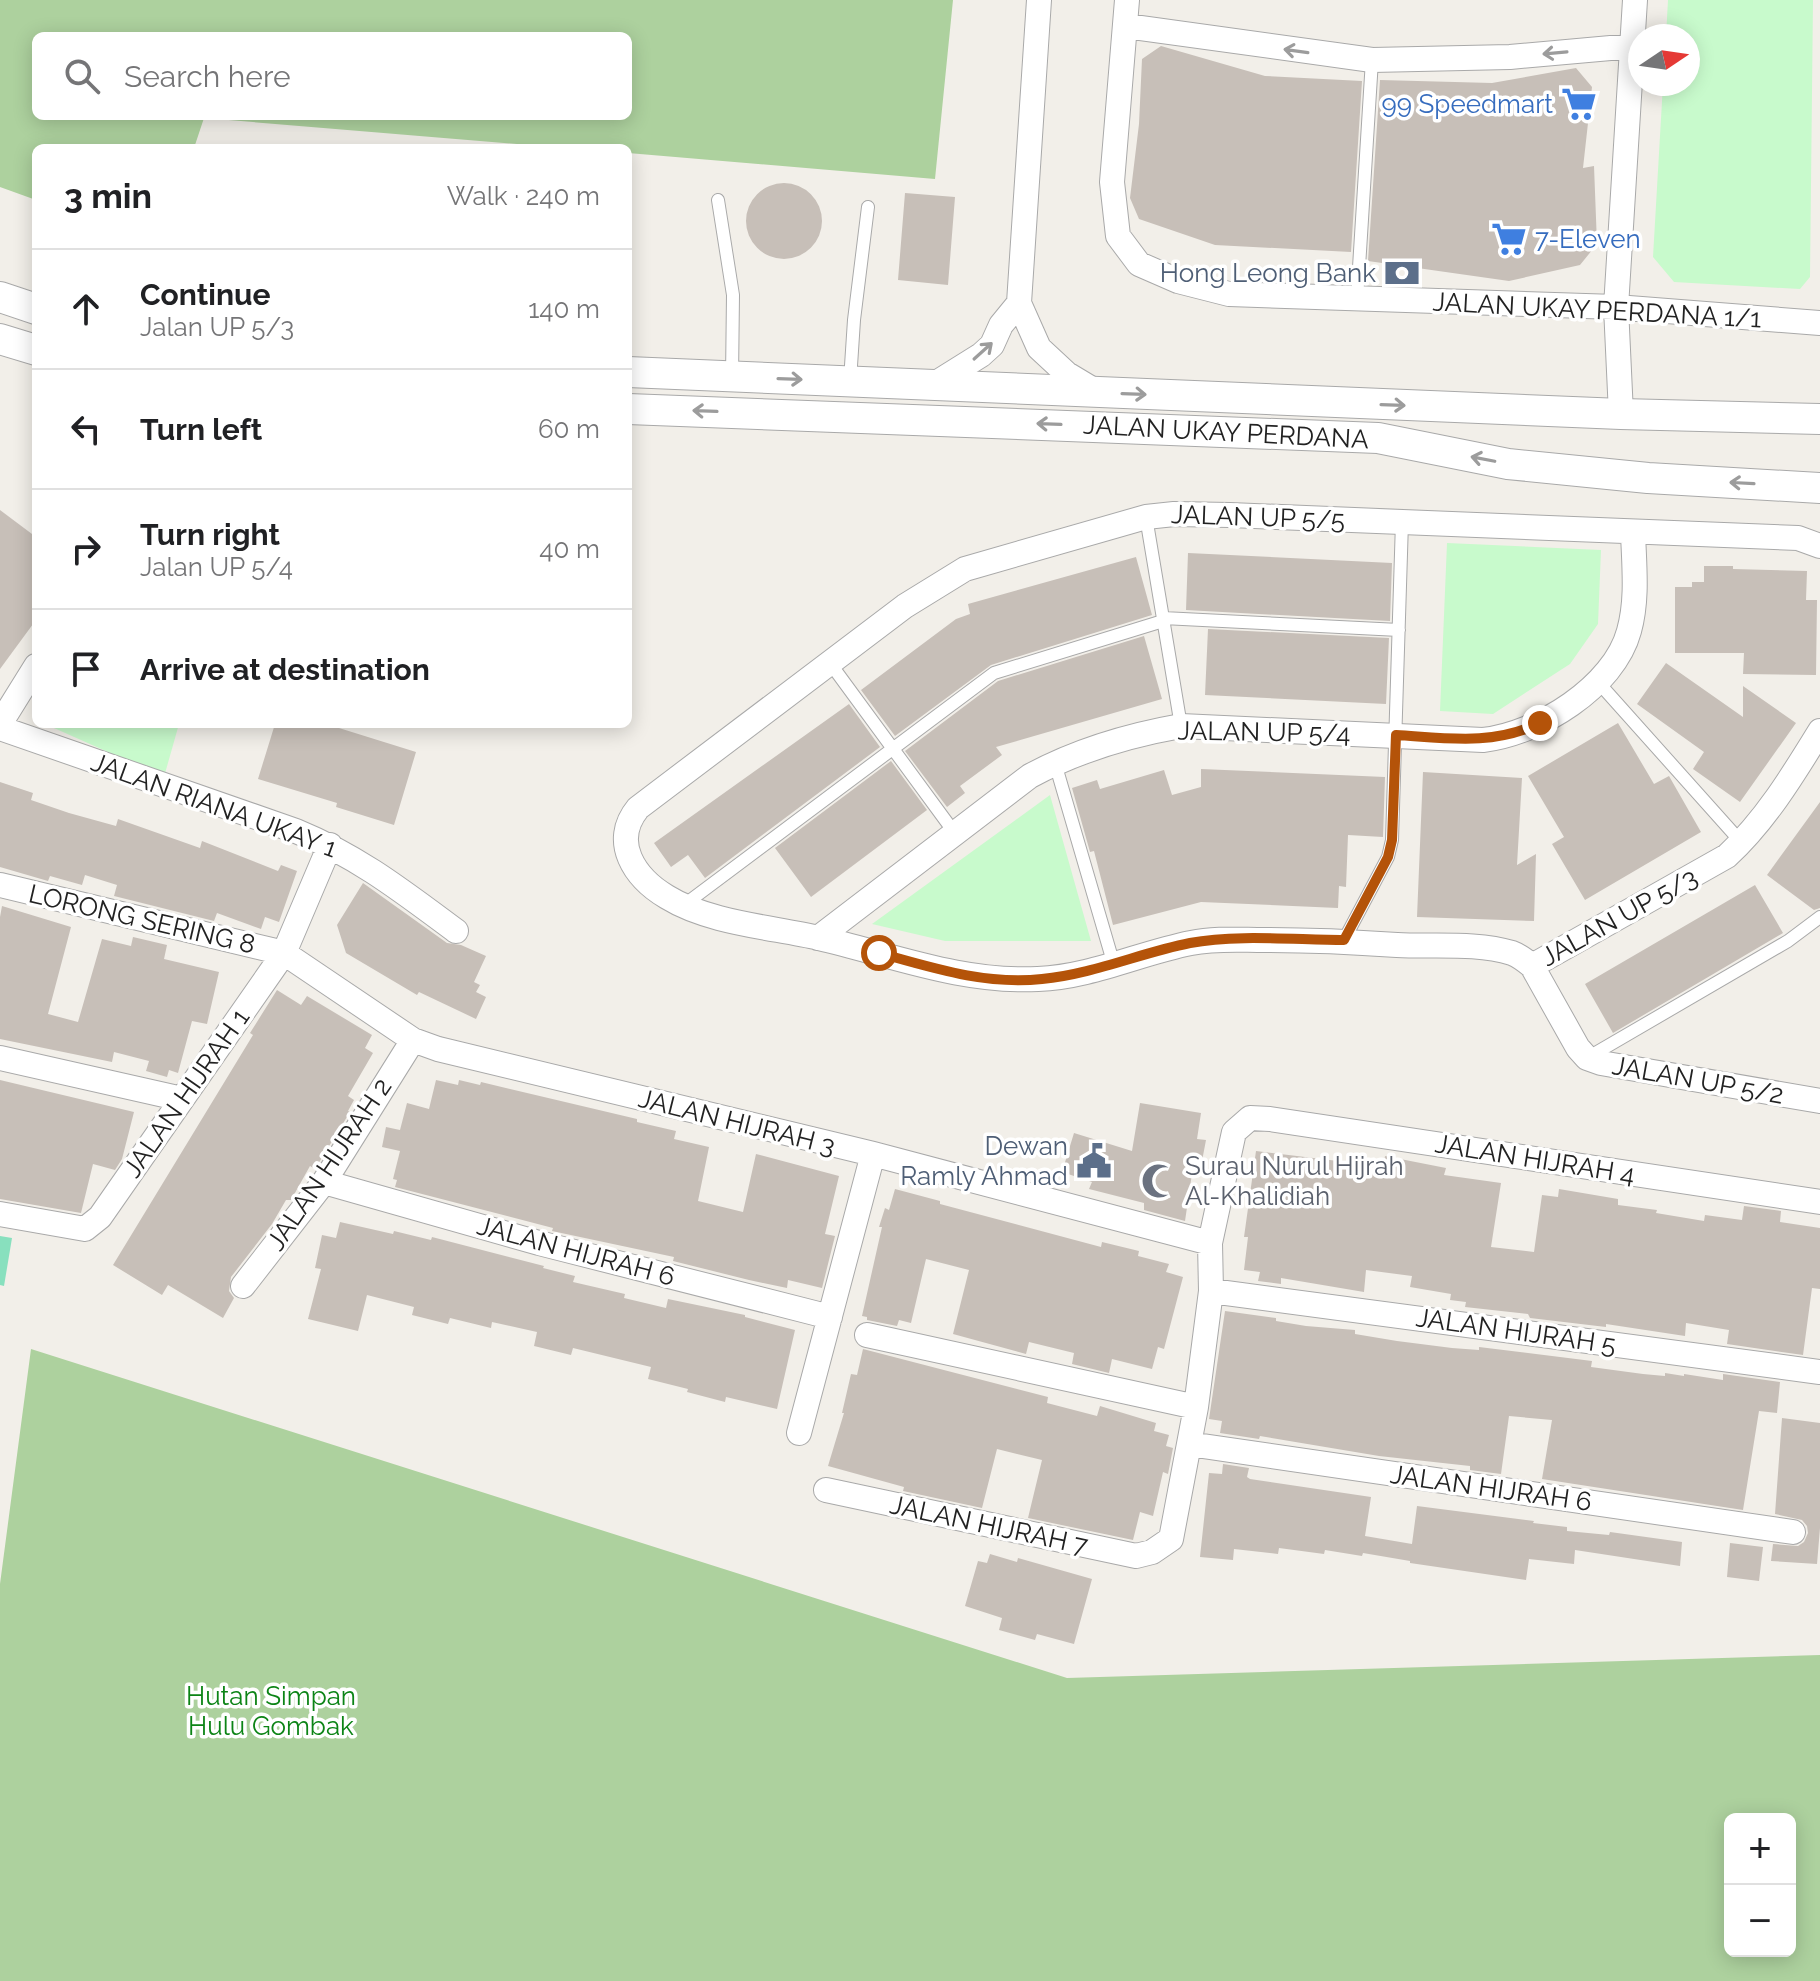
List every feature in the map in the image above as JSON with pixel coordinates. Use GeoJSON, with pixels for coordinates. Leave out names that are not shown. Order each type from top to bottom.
{"type":"FeatureCollection","features":[{"type":"Feature","properties":{"kind":"street"},"geometry":{"type":"LineString","coordinates":[[1039,0],[1019,303],[1039,348],[1067,374],[1097,392]]}},
{"type":"Feature","properties":{"kind":"street"},"geometry":{"type":"LineString","coordinates":[[1127,0],[1126,26],[1372,60],[1510,57],[1628,46]]}},
{"type":"Feature","properties":{"kind":"street"},"geometry":{"type":"LineString","coordinates":[[1634,24],[1635,0]]}},
{"type":"Feature","properties":{"kind":"street","name":"JALAN UKAY PERDANA 1/1"},"geometry":{"type":"LineString","coordinates":[[1126,26],[1112,182],[1118,236],[1139,264],[1178,281],[1229,294],[1616,307],[1820,323]]}},
{"type":"Feature","properties":{"kind":"street"},"geometry":{"type":"LineString","coordinates":[[1621,414],[1616,307],[1630,96]]}},
{"type":"Feature","properties":{"kind":"street"},"geometry":{"type":"LineString","coordinates":[[0,297],[32,308]]}},
{"type":"Feature","properties":{"kind":"street"},"geometry":{"type":"LineString","coordinates":[[933,385],[992,345],[1001,325],[1019,303]]}},
{"type":"Feature","properties":{"kind":"street"},"geometry":{"type":"LineString","coordinates":[[0,339],[32,349]]}},
{"type":"Feature","properties":{"kind":"street","name":"JALAN UKAY PERDANA"},"geometry":{"type":"LineString","coordinates":[[632,372],[1621,414],[1820,419]]}},
{"type":"Feature","properties":{"kind":"street","name":"JALAN UKAY PERDANA"},"geometry":{"type":"LineString","coordinates":[[632,409],[1378,438],[1508,464],[1648,478],[1820,488]]}},
{"type":"Feature","properties":{"kind":"street","name":"JALAN UP 5/5"},"geometry":{"type":"LineString","coordinates":[[627,850],[627,826],[638,808],[905,606],[965,569],[1146,517],[1230,515],[1798,538],[1818,545]]}},
{"type":"Feature","properties":{"kind":"street","name":"JALAN UP 5/4"},"geometry":{"type":"LineString","coordinates":[[818,938],[1030,776],[1055,763],[1149,732],[1181,726],[1483,740],[1507,737],[1540,723],[1598,682],[1616,659],[1628,634],[1634,607],[1633,532]]}},
{"type":"Feature","properties":{"kind":"street"},"geometry":{"type":"LineString","coordinates":[[0,726],[32,673]]}},
{"type":"Feature","properties":{"kind":"street","name":"JALAN RIANA UKAY 1"},"geometry":{"type":"LineString","coordinates":[[0,726],[330,845],[370,867],[456,931]]}},
{"type":"Feature","properties":{"kind":"street","name":"JALAN UP 5/3"},"geometry":{"type":"LineString","coordinates":[[627,850],[634,869],[648,884],[699,912],[818,938],[959,975],[1042,979],[1214,940],[1344,940],[1486,949],[1513,954],[1532,966],[1712,866],[1742,843],[1794,773],[1820,731]]}},
{"type":"Feature","properties":{"kind":"street","name":"JALAN HIJRAH 1"},"geometry":{"type":"LineString","coordinates":[[0,1214],[85,1229],[100,1217],[284,953],[330,845]]}},
{"type":"Feature","properties":{"kind":"street","name":"LORONG SERING 8"},"geometry":{"type":"LineString","coordinates":[[0,885],[284,953]]}},
{"type":"Feature","properties":{"kind":"street","name":"JALAN HIJRAH 3"},"geometry":{"type":"LineString","coordinates":[[284,953],[413,1040],[438,1049],[873,1154],[1210,1243]]}},
{"type":"Feature","properties":{"kind":"street","name":"JALAN UP 5/2"},"geometry":{"type":"LineString","coordinates":[[1532,966],[1578,1048],[1587,1058],[1820,1101]]}},
{"type":"Feature","properties":{"kind":"street","name":"JALAN HIJRAH 2"},"geometry":{"type":"LineString","coordinates":[[243,1286],[324,1182],[413,1040]]}},
{"type":"Feature","properties":{"kind":"street"},"geometry":{"type":"LineString","coordinates":[[0,1058],[182,1099]]}},
{"type":"Feature","properties":{"kind":"street","name":"JALAN HIJRAH 4"},"geometry":{"type":"LineString","coordinates":[[1210,1243],[1234,1132],[1250,1118],[1820,1202]]}},
{"type":"Feature","properties":{"kind":"street"},"geometry":{"type":"LineString","coordinates":[[799,1433],[873,1154]]}},
{"type":"Feature","properties":{"kind":"street","name":"JALAN HIJRAH 6"},"geometry":{"type":"LineString","coordinates":[[324,1182],[539,1243],[830,1317]]}},
{"type":"Feature","properties":{"kind":"street"},"geometry":{"type":"LineString","coordinates":[[1189,1444],[1211,1291],[1210,1243]]}},
{"type":"Feature","properties":{"kind":"street","name":"JALAN HIJRAH 5"},"geometry":{"type":"LineString","coordinates":[[1211,1291],[1820,1372]]}},
{"type":"Feature","properties":{"kind":"street"},"geometry":{"type":"LineString","coordinates":[[867,1335],[1196,1407]]}},
{"type":"Feature","properties":{"kind":"street","name":"JALAN HIJRAH 6"},"geometry":{"type":"LineString","coordinates":[[1189,1444],[1793,1532]]}},
{"type":"Feature","properties":{"kind":"street","name":"JALAN HIJRAH 7"},"geometry":{"type":"LineString","coordinates":[[826,1490],[1136,1556],[1152,1552],[1171,1539],[1189,1444]]}},
{"type":"Feature","properties":{"kind":"lane"},"geometry":{"type":"LineString","coordinates":[[1357,299],[1372,60]]}},
{"type":"Feature","properties":{"kind":"lane"},"geometry":{"type":"LineString","coordinates":[[718,200],[733,295],[732,377]]}},
{"type":"Feature","properties":{"kind":"lane"},"geometry":{"type":"LineString","coordinates":[[850,381],[868,207]]}},
{"type":"Feature","properties":{"kind":"lane"},"geometry":{"type":"LineString","coordinates":[[1146,517],[1181,726]]}},
{"type":"Feature","properties":{"kind":"lane"},"geometry":{"type":"LineString","coordinates":[[1344,940],[1388,857],[1392,840],[1402,522]]}},
{"type":"Feature","properties":{"kind":"lane"},"geometry":{"type":"LineString","coordinates":[[684,905],[994,673],[1163,620],[1399,630]]}},
{"type":"Feature","properties":{"kind":"lane"},"geometry":{"type":"LineString","coordinates":[[830,663],[954,832]]}},
{"type":"Feature","properties":{"kind":"lane"},"geometry":{"type":"LineString","coordinates":[[1598,682],[1742,843]]}},
{"type":"Feature","properties":{"kind":"lane"},"geometry":{"type":"LineString","coordinates":[[1055,763],[1114,965]]}},
{"type":"Feature","properties":{"kind":"lane"},"geometry":{"type":"LineString","coordinates":[[1587,1058],[1788,941],[1820,917]]}},
{"type":"Feature","properties":{"kind":"green space"},"geometry":{"type":"Polygon","coordinates":[[[0,0],[953,0],[935,179],[632,153],[632,144],[517,144],[228,120],[632,120],[632,32],[32,32],[32,120],[203,120],[195,144],[32,144],[32,199],[0,187],[0,0]]]}},
{"type":"Feature","properties":{"kind":"green space"},"geometry":{"type":"Polygon","coordinates":[[[1668,0],[1813,0],[1810,277],[1800,289],[1674,282],[1653,257],[1662,96],[1700,96],[1700,24],[1667,24],[1668,0]]]}},
{"type":"Feature","properties":{"kind":"green space"},"geometry":{"type":"Polygon","coordinates":[[[1447,543],[1601,550],[1598,624],[1570,664],[1493,714],[1440,711],[1447,543]]]}},
{"type":"Feature","properties":{"kind":"green space"},"geometry":{"type":"Polygon","coordinates":[[[54,728],[178,728],[164,777],[54,728]]]}},
{"type":"Feature","properties":{"kind":"green space"},"geometry":{"type":"Polygon","coordinates":[[[1050,795],[1091,941],[945,941],[872,924],[1050,795]]]}},
{"type":"Feature","properties":{"kind":"green space"},"geometry":{"type":"Polygon","coordinates":[[[0,1236],[12,1238],[4,1286],[0,1285],[0,1236]]]}},
{"type":"Feature","properties":{"kind":"green space","name":"Hutan Simpan Hulu Gombak"},"geometry":{"type":"Polygon","coordinates":[[[31,1349],[1067,1678],[1820,1655],[1820,1981],[0,1981],[0,1584],[31,1349]]]}},
{"type":"Feature","properties":{"kind":"building"},"geometry":{"type":"Polygon","coordinates":[[[1161,46],[1265,76],[1362,81],[1351,252],[1215,245],[1139,219],[1130,198],[1139,124],[1142,59],[1161,46]]]}},
{"type":"Feature","properties":{"kind":"building"},"geometry":{"type":"Polygon","coordinates":[[[1576,68],[1592,87],[1583,168],[1594,166],[1597,244],[1580,265],[1509,281],[1368,261],[1380,80],[1492,83],[1576,68]]]}},
{"type":"Feature","properties":{"kind":"building"},"geometry":{"type":"Polygon","coordinates":[[[784,183],[798,186],[811,194],[819,207],[822,221],[819,235],[811,248],[798,256],[784,259],[770,256],[757,248],[749,235],[746,221],[749,207],[757,194],[770,186],[784,183]]]}},
{"type":"Feature","properties":{"kind":"building"},"geometry":{"type":"Polygon","coordinates":[[[905,193],[955,197],[948,285],[898,280],[905,193]]]}},
{"type":"Feature","properties":{"kind":"building"},"geometry":{"type":"Polygon","coordinates":[[[0,510],[32,534],[32,625],[0,669],[0,510]]]}},
{"type":"Feature","properties":{"kind":"building"},"geometry":{"type":"Polygon","coordinates":[[[1188,553],[1392,563],[1390,621],[1186,610],[1188,553]]]}},
{"type":"Feature","properties":{"kind":"building"},"geometry":{"type":"Polygon","coordinates":[[[1136,557],[1152,615],[991,665],[895,736],[861,690],[956,619],[970,614],[968,604],[1136,557]]]}},
{"type":"Feature","properties":{"kind":"building"},"geometry":{"type":"Polygon","coordinates":[[[1704,566],[1807,571],[1806,600],[1817,600],[1816,675],[1743,674],[1744,653],[1675,653],[1675,587],[1692,587],[1692,582],[1704,582],[1704,566]]]}},
{"type":"Feature","properties":{"kind":"building"},"geometry":{"type":"Polygon","coordinates":[[[1208,629],[1389,638],[1386,704],[1205,695],[1208,629]]]}},
{"type":"Feature","properties":{"kind":"building"},"geometry":{"type":"Polygon","coordinates":[[[1144,636],[1162,699],[996,747],[1002,755],[960,786],[965,793],[947,807],[905,751],[998,681],[1144,636]]]}},
{"type":"Feature","properties":{"kind":"building"},"geometry":{"type":"Polygon","coordinates":[[[1666,663],[1743,717],[1743,686],[1796,723],[1740,802],[1693,769],[1704,752],[1637,704],[1666,663]]]}},
{"type":"Feature","properties":{"kind":"building"},"geometry":{"type":"Polygon","coordinates":[[[849,704],[880,747],[705,878],[688,855],[671,867],[654,843],[849,704]]]}},
{"type":"Feature","properties":{"kind":"building"},"geometry":{"type":"Polygon","coordinates":[[[1618,723],[1654,784],[1669,776],[1701,832],[1585,900],[1552,844],[1564,837],[1528,776],[1618,723]]]}},
{"type":"Feature","properties":{"kind":"building"},"geometry":{"type":"Polygon","coordinates":[[[274,728],[339,728],[416,752],[394,825],[336,807],[337,803],[258,779],[274,728]]]}},
{"type":"Feature","properties":{"kind":"building"},"geometry":{"type":"Polygon","coordinates":[[[891,761],[927,810],[811,897],[775,848],[891,761]]]}},
{"type":"Feature","properties":{"kind":"building"},"geometry":{"type":"Polygon","coordinates":[[[1201,769],[1385,777],[1383,837],[1348,835],[1346,887],[1339,886],[1338,908],[1201,902],[1113,925],[1094,851],[1090,852],[1072,788],[1097,780],[1100,789],[1164,770],[1172,795],[1201,787],[1201,769]]]}},
{"type":"Feature","properties":{"kind":"building"},"geometry":{"type":"Polygon","coordinates":[[[1423,772],[1522,778],[1517,865],[1536,854],[1534,921],[1417,917],[1423,772]]]}},
{"type":"Feature","properties":{"kind":"building"},"geometry":{"type":"Polygon","coordinates":[[[0,782],[33,793],[31,800],[69,813],[116,826],[118,819],[200,848],[202,841],[278,871],[281,865],[297,871],[279,922],[265,917],[261,929],[217,913],[214,921],[114,896],[117,885],[85,875],[82,885],[50,876],[48,881],[0,867],[0,782]]]}},
{"type":"Feature","properties":{"kind":"building"},"geometry":{"type":"Polygon","coordinates":[[[1820,802],[1820,908],[1814,910],[1767,875],[1820,802]]]}},
{"type":"Feature","properties":{"kind":"building"},"geometry":{"type":"Polygon","coordinates":[[[363,883],[447,943],[461,945],[486,956],[474,982],[480,985],[476,992],[486,997],[476,1019],[419,992],[417,995],[346,953],[337,925],[363,883]]]}},
{"type":"Feature","properties":{"kind":"building"},"geometry":{"type":"Polygon","coordinates":[[[1755,885],[1783,933],[1613,1033],[1585,984],[1755,885]]]}},
{"type":"Feature","properties":{"kind":"building"},"geometry":{"type":"Polygon","coordinates":[[[2,906],[71,927],[48,1014],[78,1022],[102,939],[131,946],[133,937],[167,945],[164,959],[219,972],[207,1024],[192,1021],[178,1073],[169,1070],[167,1077],[146,1071],[149,1061],[114,1052],[112,1062],[0,1039],[2,906]]]}},
{"type":"Feature","properties":{"kind":"building"},"geometry":{"type":"Polygon","coordinates":[[[277,990],[301,1005],[307,996],[372,1035],[365,1048],[373,1053],[348,1096],[354,1100],[350,1112],[315,1169],[310,1166],[291,1200],[286,1200],[272,1224],[231,1277],[229,1291],[234,1298],[223,1318],[168,1285],[162,1295],[113,1265],[253,1035],[250,1033],[277,990]]]}},
{"type":"Feature","properties":{"kind":"building"},"geometry":{"type":"Polygon","coordinates":[[[0,1080],[134,1112],[122,1159],[115,1170],[93,1164],[81,1213],[0,1199],[0,1080]]]}},
{"type":"Feature","properties":{"kind":"building"},"geometry":{"type":"Polygon","coordinates":[[[436,1080],[458,1085],[459,1080],[480,1085],[481,1082],[676,1131],[674,1139],[709,1147],[698,1201],[743,1212],[756,1154],[839,1176],[825,1234],[835,1236],[822,1288],[788,1280],[787,1288],[749,1280],[673,1261],[674,1257],[552,1231],[553,1228],[395,1187],[397,1180],[393,1179],[400,1151],[382,1147],[386,1127],[400,1130],[407,1103],[429,1109],[436,1080]]]}},
{"type":"Feature","properties":{"kind":"building","name":"Surau Nurul Hijrah Al-Khalidiah"},"geometry":{"type":"Polygon","coordinates":[[[1140,1103],[1201,1113],[1197,1139],[1206,1140],[1202,1161],[1194,1160],[1185,1221],[1144,1210],[1144,1203],[1089,1189],[1092,1182],[1062,1172],[1074,1133],[1132,1151],[1140,1103]]]}},
{"type":"Feature","properties":{"kind":"building"},"geometry":{"type":"Polygon","coordinates":[[[1256,1151],[1338,1161],[1337,1165],[1383,1171],[1385,1156],[1446,1168],[1444,1175],[1501,1183],[1491,1247],[1534,1252],[1542,1195],[1558,1197],[1559,1189],[1618,1199],[1618,1205],[1704,1221],[1705,1215],[1742,1220],[1744,1206],[1781,1211],[1780,1222],[1820,1228],[1820,1289],[1812,1288],[1803,1355],[1727,1344],[1729,1330],[1686,1323],[1685,1336],[1606,1324],[1606,1327],[1530,1318],[1528,1314],[1465,1307],[1466,1302],[1450,1300],[1451,1294],[1410,1287],[1412,1276],[1366,1270],[1364,1292],[1281,1278],[1281,1284],[1258,1281],[1260,1272],[1244,1270],[1248,1237],[1244,1237],[1256,1151]]]}},
{"type":"Feature","properties":{"kind":"building"},"geometry":{"type":"Polygon","coordinates":[[[895,1189],[1101,1247],[1102,1242],[1139,1251],[1138,1256],[1169,1264],[1166,1272],[1183,1277],[1164,1349],[1158,1347],[1152,1369],[1112,1359],[1109,1373],[1072,1364],[1074,1353],[1029,1342],[1026,1354],[953,1334],[969,1270],[926,1259],[911,1323],[899,1320],[897,1326],[867,1320],[862,1316],[882,1227],[879,1227],[885,1208],[889,1210],[895,1189]]]}},
{"type":"Feature","properties":{"kind":"building"},"geometry":{"type":"Polygon","coordinates":[[[340,1222],[393,1234],[394,1231],[431,1240],[432,1237],[544,1266],[575,1276],[573,1282],[625,1294],[624,1298],[666,1308],[668,1299],[745,1315],[795,1330],[777,1409],[726,1397],[725,1402],[648,1379],[651,1367],[573,1348],[571,1355],[534,1346],[537,1332],[492,1322],[491,1328],[450,1318],[448,1324],[412,1315],[414,1307],[367,1295],[358,1331],[308,1319],[321,1269],[315,1268],[322,1235],[336,1238],[340,1222]]]}},
{"type":"Feature","properties":{"kind":"building"},"geometry":{"type":"Polygon","coordinates":[[[1225,1311],[1276,1318],[1276,1321],[1306,1326],[1355,1330],[1355,1334],[1397,1341],[1592,1361],[1591,1367],[1643,1374],[1684,1374],[1723,1380],[1723,1374],[1780,1382],[1777,1413],[1759,1411],[1743,1510],[1542,1479],[1552,1420],[1509,1416],[1501,1474],[1470,1470],[1470,1466],[1220,1433],[1222,1421],[1209,1419],[1225,1311]]]}},
{"type":"Feature","properties":{"kind":"building"},"geometry":{"type":"Polygon","coordinates":[[[863,1349],[1048,1397],[1047,1403],[1097,1416],[1100,1406],[1156,1423],[1154,1431],[1169,1435],[1166,1446],[1173,1448],[1168,1474],[1163,1472],[1153,1516],[1140,1512],[1133,1540],[1028,1518],[1042,1460],[997,1449],[982,1508],[903,1491],[904,1487],[828,1466],[844,1413],[851,1374],[857,1375],[863,1349]]]}},
{"type":"Feature","properties":{"kind":"building"},"geometry":{"type":"Polygon","coordinates":[[[1782,1418],[1820,1423],[1817,1564],[1771,1561],[1773,1544],[1798,1546],[1808,1533],[1802,1520],[1775,1514],[1782,1418]]]}},
{"type":"Feature","properties":{"kind":"building"},"geometry":{"type":"Polygon","coordinates":[[[1223,1464],[1249,1468],[1247,1477],[1250,1479],[1371,1497],[1365,1536],[1412,1544],[1417,1506],[1534,1521],[1567,1527],[1567,1531],[1609,1535],[1610,1532],[1682,1542],[1680,1566],[1575,1550],[1574,1564],[1529,1559],[1526,1580],[1363,1553],[1362,1556],[1325,1550],[1324,1554],[1279,1548],[1278,1554],[1234,1549],[1233,1560],[1200,1557],[1209,1473],[1222,1474],[1223,1464]]]}},
{"type":"Feature","properties":{"kind":"building"},"geometry":{"type":"Polygon","coordinates":[[[1730,1543],[1763,1547],[1759,1581],[1727,1577],[1730,1543]]]}},
{"type":"Feature","properties":{"kind":"building"},"geometry":{"type":"Polygon","coordinates":[[[990,1554],[1017,1562],[1018,1558],[1092,1579],[1074,1644],[1037,1634],[1035,1640],[999,1630],[1002,1618],[965,1606],[978,1561],[987,1563],[990,1554]]]}},
{"type":"Feature","properties":{"kind":"place","name":"99 Speedmart"},"geometry":{"type":"Point","coordinates":[1579,104]}},
{"type":"Feature","properties":{"kind":"place","name":"7-Eleven"},"geometry":{"type":"Point","coordinates":[1509,239]}},
{"type":"Feature","properties":{"kind":"place","name":"Hong Leong Bank"},"geometry":{"type":"Point","coordinates":[1402,273]}},
{"type":"Feature","properties":{"kind":"place","name":"Dewan Ramly Ahmad"},"geometry":{"type":"Point","coordinates":[1094,1161]}},
{"type":"Feature","properties":{"kind":"place","name":"Surau Nurul Hijrah Al-Khalidiah"},"geometry":{"type":"Point","coordinates":[1159,1181]}},
{"type":"Feature","properties":{"kind":"route"},"geometry":{"type":"LineString","coordinates":[[879,953],[959,975],[1042,979],[1114,965],[1190,943],[1214,940],[1344,940],[1388,857],[1392,840],[1396,735],[1483,740],[1507,737],[1540,723]]}}]}
